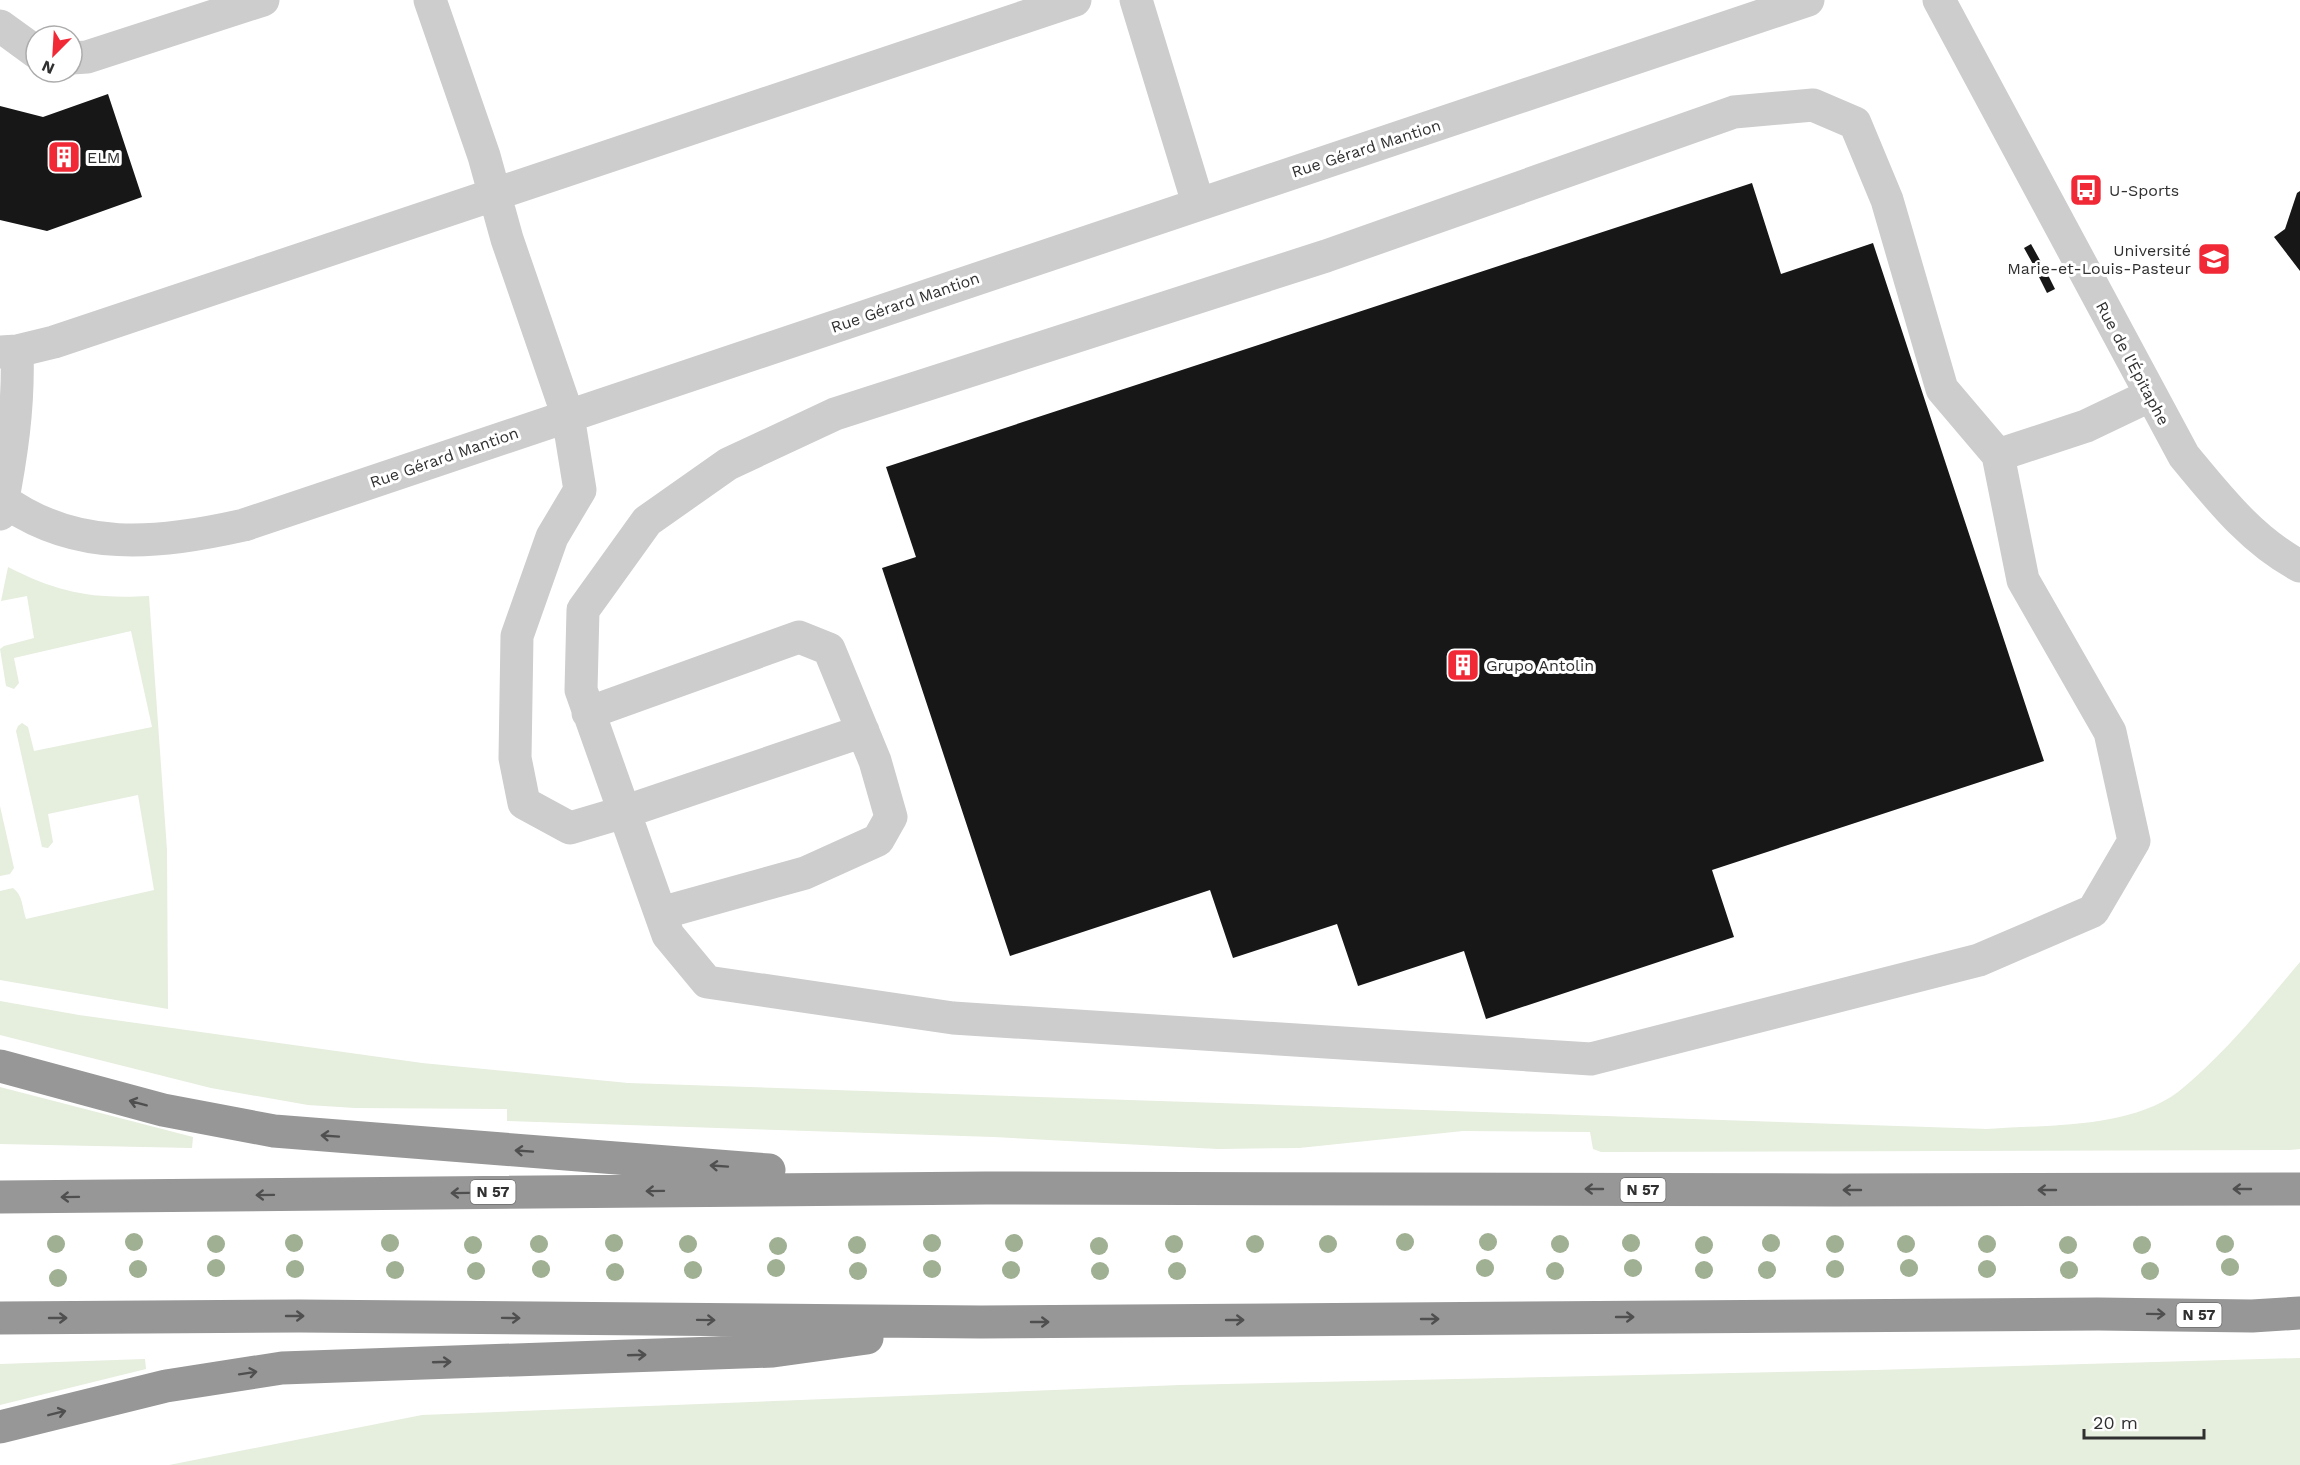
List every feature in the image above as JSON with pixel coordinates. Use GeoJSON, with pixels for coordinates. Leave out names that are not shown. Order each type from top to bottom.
{"type":"FeatureCollection","features":[{"type":"Feature","properties":{"kind":"highway"},"geometry":{"type":"LineString","coordinates":[[0,1066],[163,1110],[274,1131],[986,1188]]}},
{"type":"Feature","properties":{"kind":"highway","name":"N 57"},"geometry":{"type":"LineString","coordinates":[[0,1197],[986,1188],[2300,1189]]}},
{"type":"Feature","properties":{"kind":"highway","name":"N 57"},"geometry":{"type":"LineString","coordinates":[[0,1318],[311,1316],[981,1322],[2027,1314],[2252,1316],[2300,1313]]}},
{"type":"Feature","properties":{"kind":"highway"},"geometry":{"type":"LineString","coordinates":[[0,1427],[166,1386],[282,1368],[773,1351],[981,1322]]}},
{"type":"Feature","properties":{"kind":"street"},"geometry":{"type":"LineString","coordinates":[[84,57],[263,0]]}},
{"type":"Feature","properties":{"kind":"street"},"geometry":{"type":"LineString","coordinates":[[430,0],[496,193],[507,239],[568,416],[580,490],[552,537],[517,636],[515,758],[524,803],[570,828],[624,812],[862,731]]}},
{"type":"Feature","properties":{"kind":"street"},"geometry":{"type":"LineString","coordinates":[[1,504],[16,419],[18,385],[8,352],[54,342],[1075,0]]}},
{"type":"Feature","properties":{"kind":"street"},"geometry":{"type":"LineString","coordinates":[[1136,0],[1198,203]]}},
{"type":"Feature","properties":{"kind":"street","name":"Rue Gérard Mantion"},"geometry":{"type":"LineString","coordinates":[[1,504],[37,521],[104,539],[138,541],[187,537],[244,525],[1808,0]]}},
{"type":"Feature","properties":{"kind":"street","name":"Rue de l'Épitaphe"},"geometry":{"type":"LineString","coordinates":[[1939,0],[2184,456],[2237,519],[2287,560],[2300,567]]}},
{"type":"Feature","properties":{"kind":"street"},"geometry":{"type":"LineString","coordinates":[[0,26],[24,43]]}},
{"type":"Feature","properties":{"kind":"street"},"geometry":{"type":"LineString","coordinates":[[1813,105],[1855,123],[1887,200],[1942,389],[1998,455],[2023,580],[2110,732],[2134,841],[2093,911],[1979,960],[1591,1059],[953,1018],[706,982],[668,935],[588,713],[581,690],[583,610],[647,521],[728,464],[835,414],[1326,256],[1734,112],[1813,105]]}},
{"type":"Feature","properties":{"kind":"street"},"geometry":{"type":"LineString","coordinates":[[1998,455],[2086,426],[2151,394]]}},
{"type":"Feature","properties":{"kind":"street"},"geometry":{"type":"LineString","coordinates":[[588,713],[799,637],[829,649],[875,761],[891,817],[878,840],[806,873],[661,913]]}},
{"type":"Feature","properties":{"kind":"green space"},"geometry":{"type":"Polygon","coordinates":[[[8,567],[44,583],[76,592],[110,596],[149,596],[167,850],[168,1009],[0,980],[0,891],[13,888],[16,891],[26,919],[154,890],[138,795],[48,814],[53,842],[48,848],[42,847],[16,731],[22,723],[28,727],[34,751],[152,727],[131,631],[14,658],[19,683],[14,689],[6,686],[0,649],[34,638],[27,596],[1,601],[8,567]]]}},
{"type":"Feature","properties":{"kind":"green space"},"geometry":{"type":"Polygon","coordinates":[[[0,806],[14,868],[10,874],[0,876],[0,806]]]}},
{"type":"Feature","properties":{"kind":"green space"},"geometry":{"type":"Polygon","coordinates":[[[2300,962],[2300,1149],[2289,1150],[1601,1152],[1593,1149],[1590,1132],[1463,1131],[1299,1148],[1218,1149],[994,1137],[507,1121],[507,1109],[355,1108],[308,1105],[211,1088],[0,1035],[0,1001],[79,1015],[422,1063],[628,1083],[1987,1129],[2095,1122],[2127,1115],[2163,1102],[2195,1078],[2227,1046],[2300,962]]]}},
{"type":"Feature","properties":{"kind":"green space"},"geometry":{"type":"Polygon","coordinates":[[[0,1087],[193,1137],[192,1148],[0,1144],[0,1087]]]}},
{"type":"Feature","properties":{"kind":"green space"},"geometry":{"type":"Polygon","coordinates":[[[2300,1358],[2300,1465],[169,1465],[422,1415],[1180,1385],[2300,1358]]]}},
{"type":"Feature","properties":{"kind":"green space"},"geometry":{"type":"Polygon","coordinates":[[[145,1359],[146,1369],[0,1405],[0,1364],[145,1359]]]}},
{"type":"Feature","properties":{"kind":"building","name":"ELM"},"geometry":{"type":"Polygon","coordinates":[[[108,94],[142,197],[47,231],[0,220],[0,106],[43,117],[108,94]]]}},
{"type":"Feature","properties":{"kind":"building"},"geometry":{"type":"Polygon","coordinates":[[[2085,181],[2094,199],[2087,203],[2077,185],[2085,181]]]}},
{"type":"Feature","properties":{"kind":"building","name":"Grupo Antolin"},"geometry":{"type":"Polygon","coordinates":[[[1752,183],[1781,274],[1873,243],[2044,761],[1712,870],[1734,937],[1486,1019],[1464,951],[1358,986],[1337,924],[1233,958],[1210,890],[1010,956],[882,568],[916,557],[886,467],[1752,183]]]}},
{"type":"Feature","properties":{"kind":"building"},"geometry":{"type":"Polygon","coordinates":[[[2300,191],[2300,271],[2274,237],[2285,229],[2297,193],[2300,191]]]}},
{"type":"Feature","properties":{"kind":"building"},"geometry":{"type":"Polygon","coordinates":[[[2031,244],[2041,262],[2034,266],[2024,248],[2031,244]]]}},
{"type":"Feature","properties":{"kind":"building"},"geometry":{"type":"Polygon","coordinates":[[[2046,271],[2055,289],[2047,293],[2038,275],[2046,271]]]}},
{"type":"Feature","properties":{"kind":"place","name":"ELM"},"geometry":{"type":"Point","coordinates":[64,157]}},
{"type":"Feature","properties":{"kind":"place","name":"U-Sports"},"geometry":{"type":"Point","coordinates":[2086,190]}},
{"type":"Feature","properties":{"kind":"place","name":"Université Marie-et-Louis-Pasteur"},"geometry":{"type":"Point","coordinates":[2214,259]}},
{"type":"Feature","properties":{"kind":"place","name":"Grupo Antolin"},"geometry":{"type":"Point","coordinates":[1463,665]}}]}
